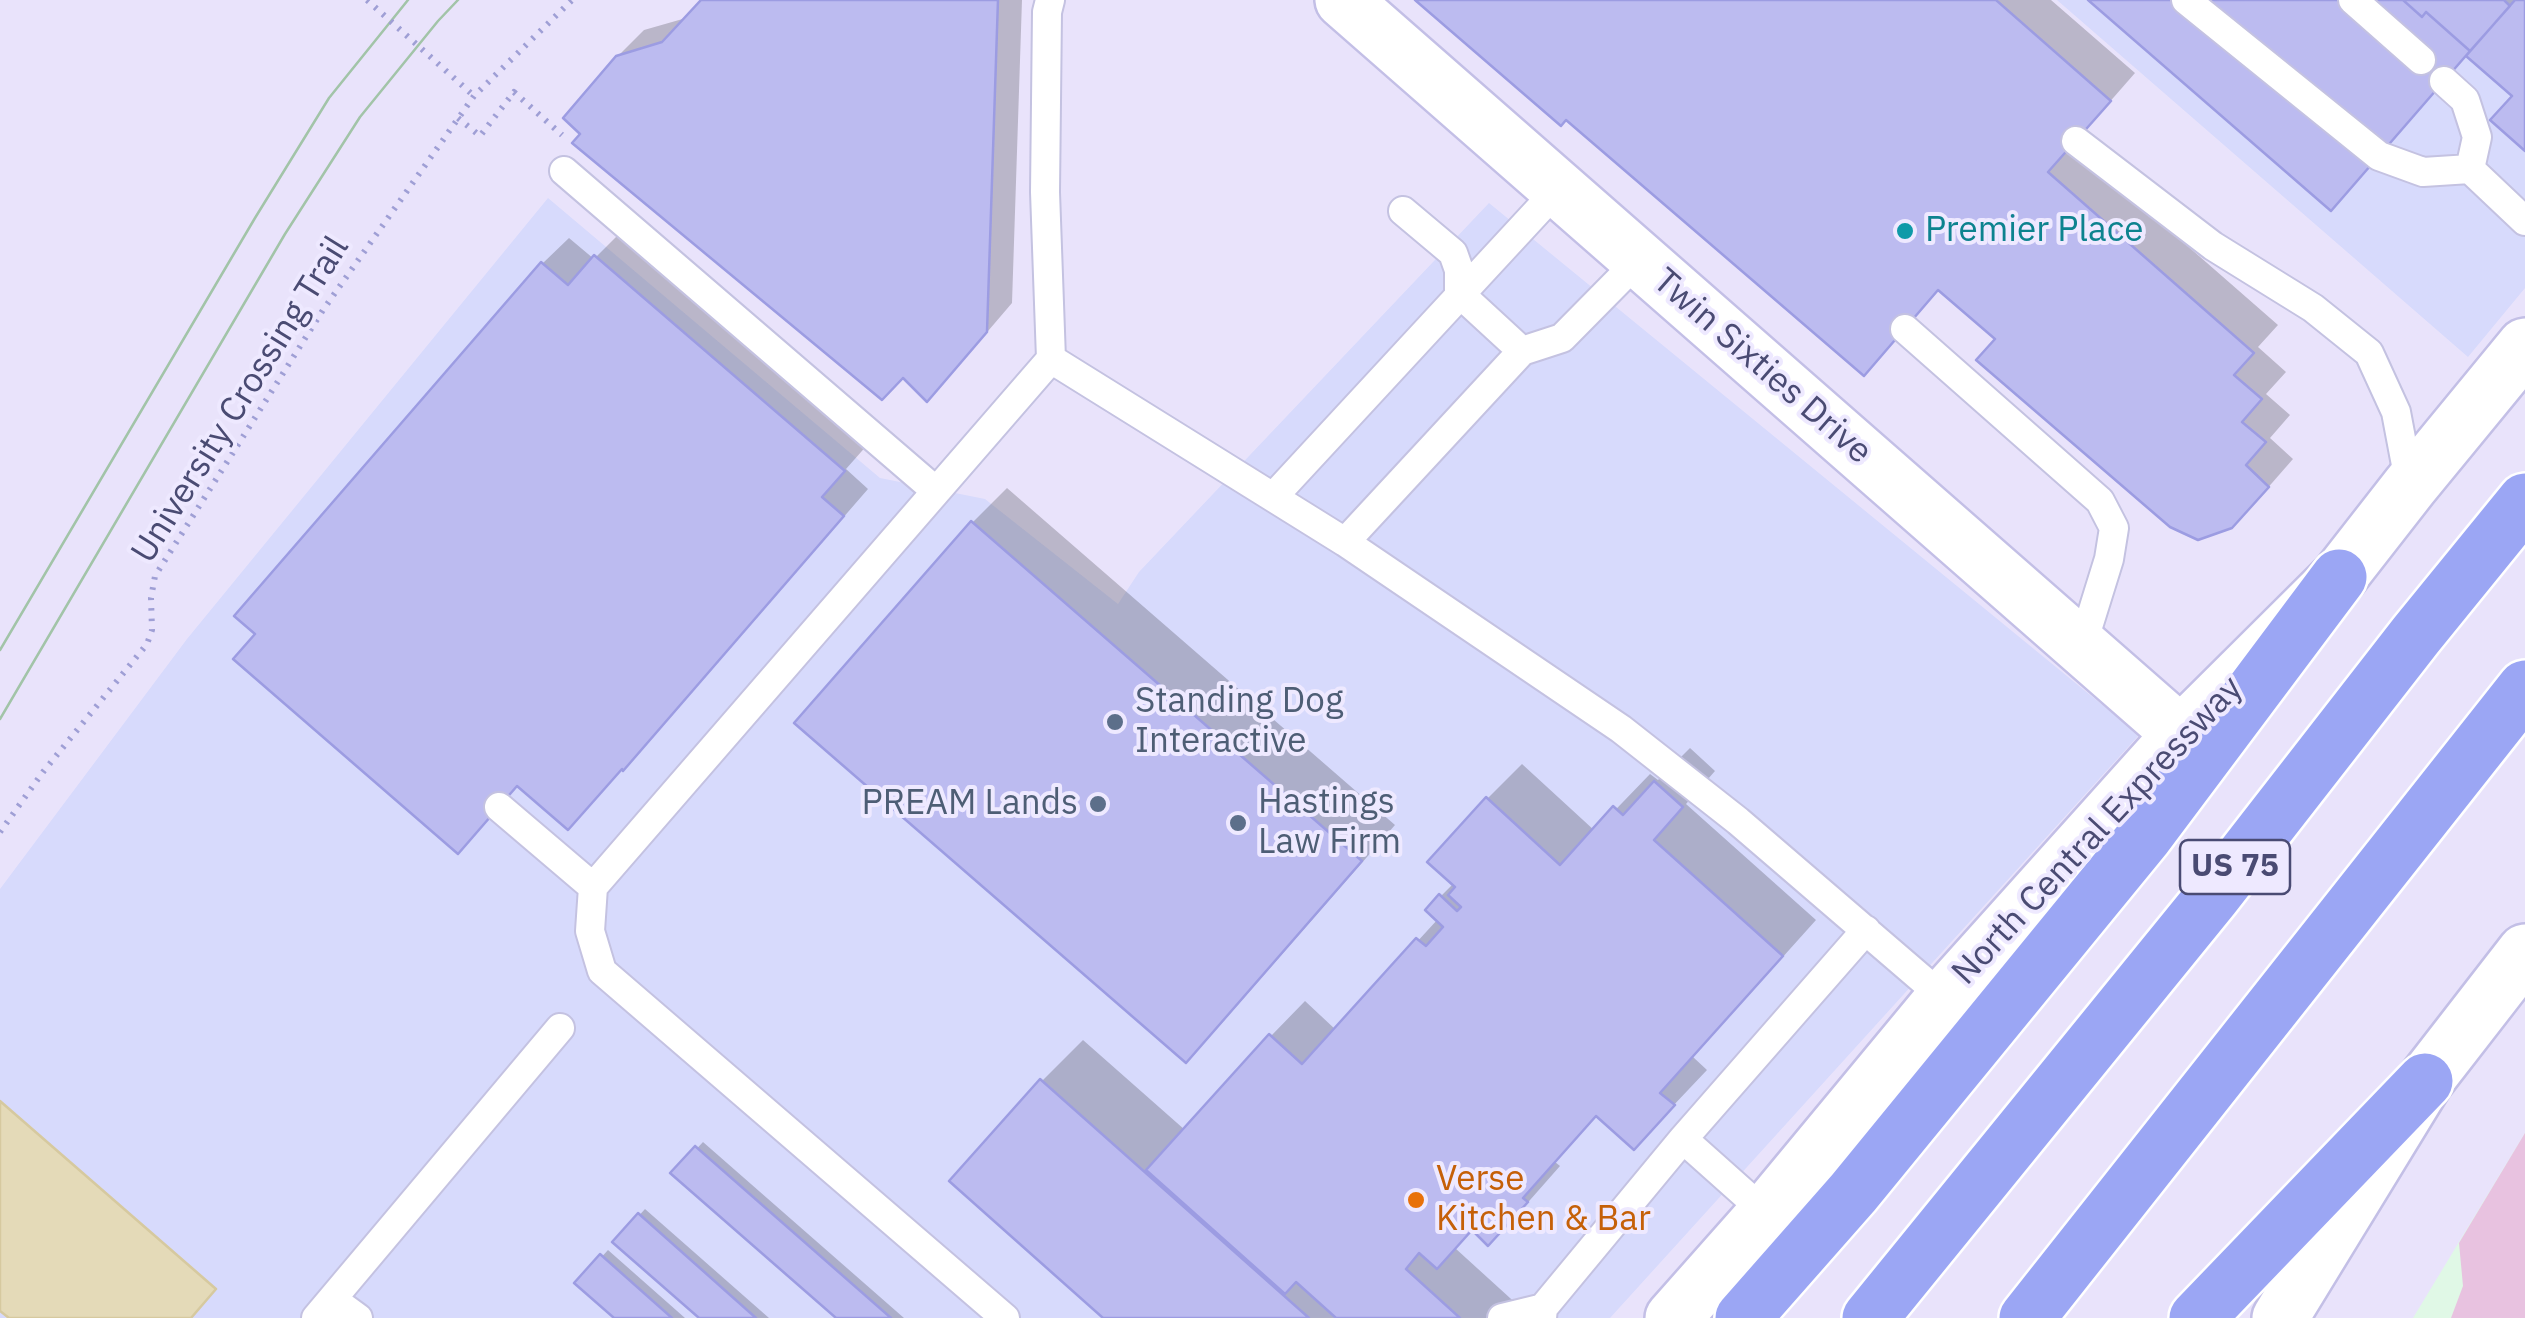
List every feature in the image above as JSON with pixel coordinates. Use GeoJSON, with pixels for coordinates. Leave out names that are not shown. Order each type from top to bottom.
{"type":"FeatureCollection","features":[{"type":"Feature","properties":{"kind":"highway","name":"US 75"},"geometry":{"type":"LineString","coordinates":[[1870,1318],[2213,896],[2525,501]]}},
{"type":"Feature","properties":{"kind":"highway"},"geometry":{"type":"LineString","coordinates":[[1743,1318],[1853,1193],[2146,836],[2339,577]]}},
{"type":"Feature","properties":{"kind":"highway"},"geometry":{"type":"LineString","coordinates":[[2027,1318],[2525,688]]}},
{"type":"Feature","properties":{"kind":"highway"},"geometry":{"type":"LineString","coordinates":[[2197,1318],[2425,1081]]}},
{"type":"Feature","properties":{"kind":"main road","name":"Twin Sixties Drive"},"geometry":{"type":"LineString","coordinates":[[1343,0],[2181,734]]}},
{"type":"Feature","properties":{"kind":"main road","name":"North Central Expressway"},"geometry":{"type":"LineString","coordinates":[[1673,1318],[1766,1213],[1944,998],[2181,734],[2339,577],[2525,346]]}},
{"type":"Feature","properties":{"kind":"main road"},"geometry":{"type":"LineString","coordinates":[[2280,1318],[2425,1081],[2525,952]]}},
{"type":"Feature","properties":{"kind":"lane"},"geometry":{"type":"LineString","coordinates":[[1004,1318],[602,971],[590,931],[593,887],[1051,360],[1044,192],[1050,0]]}},
{"type":"Feature","properties":{"kind":"lane"},"geometry":{"type":"LineString","coordinates":[[2186,0],[2379,156],[2423,172],[2470,169],[2525,220]]}},
{"type":"Feature","properties":{"kind":"lane"},"geometry":{"type":"LineString","coordinates":[[2353,0],[2421,60]]}},
{"type":"Feature","properties":{"kind":"lane"},"geometry":{"type":"LineString","coordinates":[[2444,81],[2465,100],[2477,137],[2470,169]]}},
{"type":"Feature","properties":{"kind":"lane"},"geometry":{"type":"LineString","coordinates":[[2076,141],[2213,246],[2313,308],[2369,353],[2396,412],[2410,486]]}},
{"type":"Feature","properties":{"kind":"lane"},"geometry":{"type":"LineString","coordinates":[[564,171],[936,492]]}},
{"type":"Feature","properties":{"kind":"lane"},"geometry":{"type":"LineString","coordinates":[[1274,496],[1559,188]]}},
{"type":"Feature","properties":{"kind":"lane"},"geometry":{"type":"LineString","coordinates":[[1403,211],[1453,253],[1459,270],[1459,293],[1522,351]]}},
{"type":"Feature","properties":{"kind":"lane"},"geometry":{"type":"LineString","coordinates":[[1346,542],[1522,351],[1562,338],[1640,259]]}},
{"type":"Feature","properties":{"kind":"lane"},"geometry":{"type":"LineString","coordinates":[[1905,329],[2100,501],[2114,528],[2109,560],[2082,646]]}},
{"type":"Feature","properties":{"kind":"lane"},"geometry":{"type":"LineString","coordinates":[[1051,360],[1346,542],[1621,729],[1738,821],[1944,998]]}},
{"type":"Feature","properties":{"kind":"lane"},"geometry":{"type":"LineString","coordinates":[[500,806],[593,887]]}},
{"type":"Feature","properties":{"kind":"lane"},"geometry":{"type":"LineString","coordinates":[[1502,1318],[1542,1313],[1683,1139],[1866,930]]}},
{"type":"Feature","properties":{"kind":"lane"},"geometry":{"type":"LineString","coordinates":[[358,1318],[324,1309],[560,1028]]}},
{"type":"Feature","properties":{"kind":"lane"},"geometry":{"type":"LineString","coordinates":[[1683,1139],[1766,1213]]}},
{"type":"Feature","properties":{"kind":"path"},"geometry":{"type":"LineString","coordinates":[[367,0],[474,96]]}},
{"type":"Feature","properties":{"kind":"path","name":"University Crossing Trail"},"geometry":{"type":"LineString","coordinates":[[0,832],[43,772],[147,644],[152,630],[155,576],[323,310],[474,96],[572,0]]}},
{"type":"Feature","properties":{"kind":"path"},"geometry":{"type":"LineString","coordinates":[[458,118],[480,136],[514,92],[538,113]]}},
{"type":"Feature","properties":{"kind":"shaded area"},"geometry":{"type":"Polygon","coordinates":[[[2057,0],[2525,0],[2525,288],[2468,357],[2057,0]]]}},
{"type":"Feature","properties":{"kind":"shaded area"},"geometry":{"type":"Polygon","coordinates":[[[548,198],[880,478],[985,499],[1118,604],[1139,572],[1489,203],[2139,735],[1610,1318],[0,1318],[0,889],[187,639],[548,198]]]}},
{"type":"Feature","properties":{"kind":"shaded area"},"geometry":{"type":"Polygon","coordinates":[[[0,1101],[216,1289],[191,1318],[9,1318],[0,1311],[0,1101]]]}},
{"type":"Feature","properties":{"kind":"shaded area"},"geometry":{"type":"Polygon","coordinates":[[[2525,1133],[2525,1318],[2413,1318],[2525,1133]]]}},
{"type":"Feature","properties":{"kind":"shaded area"},"geometry":{"type":"Polygon","coordinates":[[[2525,1133],[2525,1318],[2451,1318],[2463,1286],[2459,1243],[2525,1133]]]}},
{"type":"Feature","properties":{"kind":"building"},"geometry":{"type":"Polygon","coordinates":[[[701,0],[998,0],[987,332],[927,402],[903,378],[882,400],[572,143],[580,134],[563,118],[616,56],[662,42],[701,0]]]}},
{"type":"Feature","properties":{"kind":"building","name":"Premier Place"},"geometry":{"type":"Polygon","coordinates":[[[1415,0],[1996,0],[2111,101],[2048,172],[2254,353],[2234,375],[2262,399],[2242,422],[2266,442],[2246,465],[2269,487],[2232,528],[2198,540],[2170,527],[1976,360],[1995,339],[1938,290],[1864,376],[1566,120],[1561,126],[1415,0]]]}},
{"type":"Feature","properties":{"kind":"building"},"geometry":{"type":"Polygon","coordinates":[[[2088,0],[2403,0],[2422,17],[2426,12],[2470,51],[2331,211],[2088,0]]]}},
{"type":"Feature","properties":{"kind":"building"},"geometry":{"type":"Polygon","coordinates":[[[2403,0],[2504,0],[2510,6],[2470,51],[2426,12],[2422,17],[2403,0]]]}},
{"type":"Feature","properties":{"kind":"building"},"geometry":{"type":"Polygon","coordinates":[[[2515,0],[2525,0],[2525,151],[2490,120],[2512,96],[2466,56],[2515,0]]]}},
{"type":"Feature","properties":{"kind":"building"},"geometry":{"type":"Polygon","coordinates":[[[594,255],[845,471],[822,497],[844,516],[568,830],[517,786],[458,854],[233,659],[255,634],[234,616],[541,262],[568,285],[594,255]]]}},
{"type":"Feature","properties":{"kind":"building"},"geometry":{"type":"Polygon","coordinates":[[[971,521],[1362,861],[1186,1063],[794,723],[971,521]]]}},
{"type":"Feature","properties":{"kind":"building"},"geometry":{"type":"Polygon","coordinates":[[[1654,781],[1683,807],[1654,840],[1783,956],[1660,1093],[1675,1105],[1634,1150],[1596,1116],[1523,1198],[1528,1202],[1488,1246],[1472,1230],[1437,1269],[1419,1253],[1406,1269],[1460,1318],[1336,1318],[1296,1282],[1285,1294],[1146,1170],[1269,1034],[1302,1064],[1416,938],[1426,946],[1443,927],[1425,910],[1439,894],[1457,911],[1461,907],[1448,895],[1455,887],[1427,862],[1486,797],[1560,865],[1613,806],[1623,815],[1654,781]]]}},
{"type":"Feature","properties":{"kind":"building"},"geometry":{"type":"Polygon","coordinates":[[[1040,1079],[1309,1318],[1103,1318],[949,1181],[1040,1079]]]}},
{"type":"Feature","properties":{"kind":"building"},"geometry":{"type":"Polygon","coordinates":[[[695,1146],[891,1318],[836,1318],[670,1173],[695,1146]]]}},
{"type":"Feature","properties":{"kind":"building"},"geometry":{"type":"Polygon","coordinates":[[[638,1213],[756,1318],[699,1318],[612,1242],[638,1213]]]}},
{"type":"Feature","properties":{"kind":"building"},"geometry":{"type":"Polygon","coordinates":[[[600,1254],[672,1318],[614,1318],[574,1283],[600,1254]]]}},
{"type":"Feature","properties":{"kind":"tram line"},"geometry":{"type":"LineString","coordinates":[[0,650],[329,98],[408,0]]}},
{"type":"Feature","properties":{"kind":"tram line"},"geometry":{"type":"LineString","coordinates":[[0,719],[285,234],[360,117],[458,0]]}},
{"type":"Feature","properties":{"kind":"place","name":"Premier Place"},"geometry":{"type":"Point","coordinates":[1905,231]}},
{"type":"Feature","properties":{"kind":"place","name":"Standing Dog Interactive"},"geometry":{"type":"Point","coordinates":[1115,722]}},
{"type":"Feature","properties":{"kind":"place","name":"PREAM Lands"},"geometry":{"type":"Point","coordinates":[1098,804]}},
{"type":"Feature","properties":{"kind":"place","name":"Hastings Law Firm"},"geometry":{"type":"Point","coordinates":[1238,823]}},
{"type":"Feature","properties":{"kind":"place","name":"Verse Kitchen & Bar"},"geometry":{"type":"Point","coordinates":[1416,1200]}}]}
